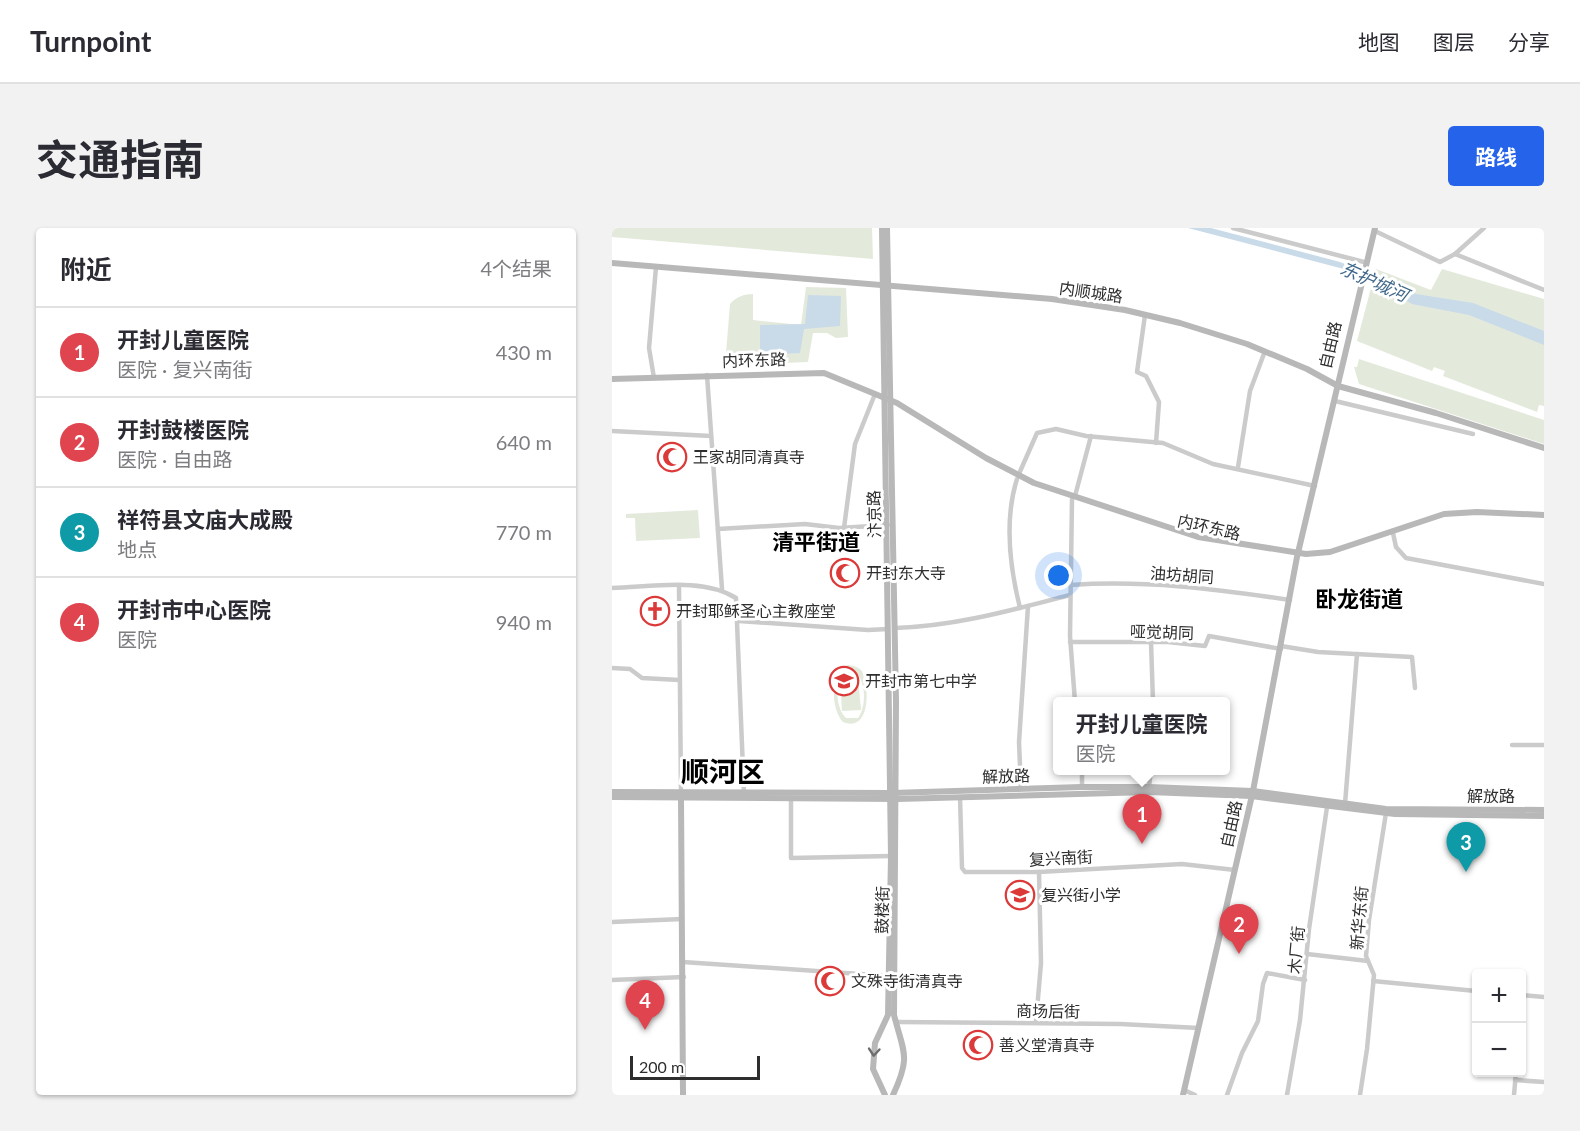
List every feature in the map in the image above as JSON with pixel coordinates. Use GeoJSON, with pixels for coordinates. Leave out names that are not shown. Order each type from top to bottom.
{"type":"FeatureCollection","features":[{"type":"Feature","properties":{"kind":"street","name":"汴京路"},"geometry":{"type":"LineString","coordinates":[[882,228],[886,286]]}},
{"type":"Feature","properties":{"kind":"street","name":"汴京路"},"geometry":{"type":"LineString","coordinates":[[887,228],[894,796]]}},
{"type":"Feature","properties":{"kind":"street"},"geometry":{"type":"LineString","coordinates":[[1233,228],[1364,265]]}},
{"type":"Feature","properties":{"kind":"street"},"geometry":{"type":"LineString","coordinates":[[1374,229],[1440,262],[1455,254],[1484,228]]}},
{"type":"Feature","properties":{"kind":"street","name":"自由路"},"geometry":{"type":"LineString","coordinates":[[1183,1092],[1252,794],[1297,555],[1374,229]]}},
{"type":"Feature","properties":{"kind":"street"},"geometry":{"type":"LineString","coordinates":[[1455,254],[1544,290]]}},
{"type":"Feature","properties":{"kind":"street","name":"内顺城路"},"geometry":{"type":"LineString","coordinates":[[612,263],[1052,299],[1145,315],[1180,323],[1265,351],[1336,386],[1544,448]]}},
{"type":"Feature","properties":{"kind":"street"},"geometry":{"type":"LineString","coordinates":[[654,378],[650,348],[656,267]]}},
{"type":"Feature","properties":{"kind":"street"},"geometry":{"type":"LineString","coordinates":[[1145,315],[1137,372],[1146,376],[1160,402],[1156,443]]}},
{"type":"Feature","properties":{"kind":"street"},"geometry":{"type":"LineString","coordinates":[[1238,467],[1250,391],[1265,351]]}},
{"type":"Feature","properties":{"kind":"street","name":"内环东路"},"geometry":{"type":"LineString","coordinates":[[612,379],[817,372],[888,400],[974,456],[1017,478],[1198,537],[1312,559],[1331,556],[1393,533],[1452,517],[1544,517]]}},
{"type":"Feature","properties":{"kind":"street"},"geometry":{"type":"LineString","coordinates":[[707,375],[722,589]]}},
{"type":"Feature","properties":{"kind":"street","name":"自由路"},"geometry":{"type":"LineString","coordinates":[[1313,485],[1335,401],[1336,386]]}},
{"type":"Feature","properties":{"kind":"street"},"geometry":{"type":"LineString","coordinates":[[844,528],[855,444],[874,394]]}},
{"type":"Feature","properties":{"kind":"street","name":"汴京路"},"geometry":{"type":"LineString","coordinates":[[888,400],[888,525],[892,629]]}},
{"type":"Feature","properties":{"kind":"street"},"geometry":{"type":"LineString","coordinates":[[1335,401],[1420,420],[1473,435]]}},
{"type":"Feature","properties":{"kind":"street"},"geometry":{"type":"LineString","coordinates":[[1420,420],[1422,410]]}},
{"type":"Feature","properties":{"kind":"street"},"geometry":{"type":"LineString","coordinates":[[1020,608],[1013,574],[1011,504],[1017,478],[1039,431],[1056,429],[1091,436],[1174,445],[1213,464],[1238,467],[1275,479],[1313,485]]}},
{"type":"Feature","properties":{"kind":"street"},"geometry":{"type":"LineString","coordinates":[[612,431],[711,436]]}},
{"type":"Feature","properties":{"kind":"street"},"geometry":{"type":"LineString","coordinates":[[1075,697],[1070,642],[1074,498],[1091,436]]}},
{"type":"Feature","properties":{"kind":"street","name":"内环东路"},"geometry":{"type":"LineString","coordinates":[[1297,555],[1330,552],[1413,522],[1444,514],[1477,512],[1544,517]]}},
{"type":"Feature","properties":{"kind":"street"},"geometry":{"type":"LineString","coordinates":[[718,529],[805,524],[844,528],[888,525]]}},
{"type":"Feature","properties":{"kind":"street"},"geometry":{"type":"LineString","coordinates":[[1393,533],[1396,547],[1406,558],[1544,584]]}},
{"type":"Feature","properties":{"kind":"street","name":"油坊胡同"},"geometry":{"type":"LineString","coordinates":[[1071,585],[1164,584],[1234,591],[1290,600]]}},
{"type":"Feature","properties":{"kind":"street"},"geometry":{"type":"LineString","coordinates":[[678,587],[684,977],[683,1095]]}},
{"type":"Feature","properties":{"kind":"street"},"geometry":{"type":"LineString","coordinates":[[612,588],[722,589],[736,598],[744,794]]}},
{"type":"Feature","properties":{"kind":"street"},"geometry":{"type":"LineString","coordinates":[[738,621],[868,630],[892,629],[943,625],[988,618],[1070,595]]}},
{"type":"Feature","properties":{"kind":"street"},"geometry":{"type":"LineString","coordinates":[[1021,789],[1019,742],[1028,606]]}},
{"type":"Feature","properties":{"kind":"street","name":"哑觉胡同"},"geometry":{"type":"LineString","coordinates":[[1070,642],[1151,642],[1205,646],[1209,636],[1281,648]]}},
{"type":"Feature","properties":{"kind":"street"},"geometry":{"type":"LineString","coordinates":[[1151,642],[1154,697]]}},
{"type":"Feature","properties":{"kind":"street"},"geometry":{"type":"LineString","coordinates":[[1281,648],[1412,657],[1415,688]]}},
{"type":"Feature","properties":{"kind":"street"},"geometry":{"type":"LineString","coordinates":[[1345,804],[1357,654]]}},
{"type":"Feature","properties":{"kind":"street"},"geometry":{"type":"LineString","coordinates":[[612,668],[630,669],[642,678],[679,680]]}},
{"type":"Feature","properties":{"kind":"street"},"geometry":{"type":"LineString","coordinates":[[1512,745],[1544,746]]}},
{"type":"Feature","properties":{"kind":"street"},"geometry":{"type":"LineString","coordinates":[[1082,775],[1082,787]]}},
{"type":"Feature","properties":{"kind":"street"},"geometry":{"type":"LineString","coordinates":[[1149,787],[1150,775]]}},
{"type":"Feature","properties":{"kind":"street","name":"解放路"},"geometry":{"type":"LineString","coordinates":[[612,792],[791,799],[1021,789],[1149,787],[1252,794],[1396,809],[1544,810]]}},
{"type":"Feature","properties":{"kind":"street","name":"解放路"},"geometry":{"type":"LineString","coordinates":[[612,797],[744,794],[960,797],[1082,792],[1252,794],[1327,807],[1386,813],[1544,816]]}},
{"type":"Feature","properties":{"kind":"street","name":"鼓楼街"},"geometry":{"type":"LineString","coordinates":[[885,1095],[874,1075],[874,1047],[886,1023],[888,1010],[894,796]]}},
{"type":"Feature","properties":{"kind":"street","name":"鼓楼街"},"geometry":{"type":"LineString","coordinates":[[893,1095],[902,1080],[905,1059],[894,1015],[894,796]]}},
{"type":"Feature","properties":{"kind":"street","name":"复兴南街"},"geometry":{"type":"LineString","coordinates":[[960,797],[964,872],[1039,872],[1182,864],[1235,870]]}},
{"type":"Feature","properties":{"kind":"street"},"geometry":{"type":"LineString","coordinates":[[791,799],[790,858],[891,856]]}},
{"type":"Feature","properties":{"kind":"street","name":"木厂街"},"geometry":{"type":"LineString","coordinates":[[1287,1095],[1305,980],[1327,807]]}},
{"type":"Feature","properties":{"kind":"street","name":"新华东街"},"geometry":{"type":"LineString","coordinates":[[1360,1095],[1373,981],[1373,970],[1368,961],[1369,920],[1386,813]]}},
{"type":"Feature","properties":{"kind":"street"},"geometry":{"type":"LineString","coordinates":[[1036,1022],[1041,963],[1039,872]]}},
{"type":"Feature","properties":{"kind":"street"},"geometry":{"type":"LineString","coordinates":[[612,922],[682,919]]}},
{"type":"Feature","properties":{"kind":"street"},"geometry":{"type":"LineString","coordinates":[[1307,954],[1368,961]]}},
{"type":"Feature","properties":{"kind":"street"},"geometry":{"type":"LineString","coordinates":[[683,962],[889,976]]}},
{"type":"Feature","properties":{"kind":"street"},"geometry":{"type":"LineString","coordinates":[[1227,1095],[1242,1053],[1258,1021],[1263,984],[1267,973],[1305,980]]}},
{"type":"Feature","properties":{"kind":"street"},"geometry":{"type":"LineString","coordinates":[[612,980],[684,977]]}},
{"type":"Feature","properties":{"kind":"street"},"geometry":{"type":"LineString","coordinates":[[1373,981],[1472,991]]}},
{"type":"Feature","properties":{"kind":"street"},"geometry":{"type":"LineString","coordinates":[[1526,995],[1544,997]]}},
{"type":"Feature","properties":{"kind":"street","name":"商场后街"},"geometry":{"type":"LineString","coordinates":[[897,1022],[1036,1022],[1199,1028]]}},
{"type":"Feature","properties":{"kind":"street"},"geometry":{"type":"LineString","coordinates":[[1514,1095],[1515,1077]]}},
{"type":"Feature","properties":{"kind":"street"},"geometry":{"type":"LineString","coordinates":[[1515,1080],[1544,1082]]}},
{"type":"Feature","properties":{"kind":"street"},"geometry":{"type":"LineString","coordinates":[[1183,1092],[1196,1095]]}},
{"type":"Feature","properties":{"kind":"shaded area"},"geometry":{"type":"Polygon","coordinates":[[[612,228],[872,228],[873,259],[612,237],[612,228]]]}},
{"type":"Feature","properties":{"kind":"shaded area"},"geometry":{"type":"Polygon","coordinates":[[[1376,269],[1431,290],[1442,269],[1544,299],[1544,406],[1539,405],[1537,412],[1443,376],[1445,371],[1434,367],[1432,371],[1357,341],[1376,269]]]}},
{"type":"Feature","properties":{"kind":"shaded area"},"geometry":{"type":"Polygon","coordinates":[[[806,287],[846,288],[848,337],[836,338],[827,333],[813,333],[808,362],[725,365],[732,302],[740,296],[753,294],[753,320],[801,325],[806,287]]]}},
{"type":"Feature","properties":{"kind":"shaded area"},"geometry":{"type":"Polygon","coordinates":[[[1359,359],[1544,420],[1544,444],[1359,384],[1354,367],[1357,367],[1359,359]]]}},
{"type":"Feature","properties":{"kind":"shaded area"},"geometry":{"type":"Polygon","coordinates":[[[698,510],[700,538],[636,541],[635,518],[626,518],[626,514],[698,510]]]}},
{"type":"Feature","properties":{"kind":"shaded area"},"geometry":{"type":"Polygon","coordinates":[[[848,665],[858,668],[864,675],[866,684],[864,713],[860,720],[853,724],[843,722],[834,700],[835,683],[842,669],[848,665]],[[849,669],[844,672],[838,684],[838,699],[846,718],[858,718],[863,706],[864,690],[855,671],[849,669]]]}},
{"type":"Feature","properties":{"kind":"shaded area"},"geometry":{"type":"Polygon","coordinates":[[[858,678],[861,710],[842,711],[840,679],[858,678]]]}},
{"type":"Feature","properties":{"kind":"water"},"geometry":{"type":"Polygon","coordinates":[[[1188,228],[1211,228],[1340,262],[1416,294],[1473,303],[1544,331],[1544,345],[1469,315],[1412,304],[1359,273],[1188,228]]]}},
{"type":"Feature","properties":{"kind":"water"},"geometry":{"type":"Polygon","coordinates":[[[808,295],[841,296],[840,326],[804,329],[800,353],[760,355],[760,325],[805,324],[808,295]]]}},
{"type":"Feature","properties":{"kind":"place","name":"王家胡同清真寺"},"geometry":{"type":"Point","coordinates":[672,457]}},
{"type":"Feature","properties":{"kind":"place","name":"开封东大寺"},"geometry":{"type":"Point","coordinates":[845,573]}},
{"type":"Feature","properties":{"kind":"place","name":"开封耶稣圣心主教座堂"},"geometry":{"type":"Point","coordinates":[655,611]}},
{"type":"Feature","properties":{"kind":"place","name":"开封市第七中学"},"geometry":{"type":"Point","coordinates":[844,681]}},
{"type":"Feature","properties":{"kind":"place","name":"开封儿童医院"},"geometry":{"type":"Point","coordinates":[1142,844]}},
{"type":"Feature","properties":{"kind":"place","name":"祥符县文庙大成殿"},"geometry":{"type":"Point","coordinates":[1466,872]}},
{"type":"Feature","properties":{"kind":"place","name":"复兴街小学"},"geometry":{"type":"Point","coordinates":[1020,895]}},
{"type":"Feature","properties":{"kind":"place","name":"开封鼓楼医院"},"geometry":{"type":"Point","coordinates":[1239,954]}},
{"type":"Feature","properties":{"kind":"place","name":"文殊寺街清真寺"},"geometry":{"type":"Point","coordinates":[830,981]}},
{"type":"Feature","properties":{"kind":"place","name":"开封市中心医院"},"geometry":{"type":"Point","coordinates":[645,1030]}},
{"type":"Feature","properties":{"kind":"place","name":"善义堂清真寺"},"geometry":{"type":"Point","coordinates":[978,1045]}},
{"type":"Feature","properties":{"kind":"district","name":"清平街道"},"geometry":{"type":"Point","coordinates":[816,542]}},
{"type":"Feature","properties":{"kind":"district","name":"卧龙街道"},"geometry":{"type":"Point","coordinates":[1359,599]}},
{"type":"Feature","properties":{"kind":"district","name":"顺河区"},"geometry":{"type":"Point","coordinates":[723,772]}},
{"type":"Feature","properties":{"kind":"water label","name":"东护城河"},"geometry":{"type":"Point","coordinates":[1374,282]}}]}
